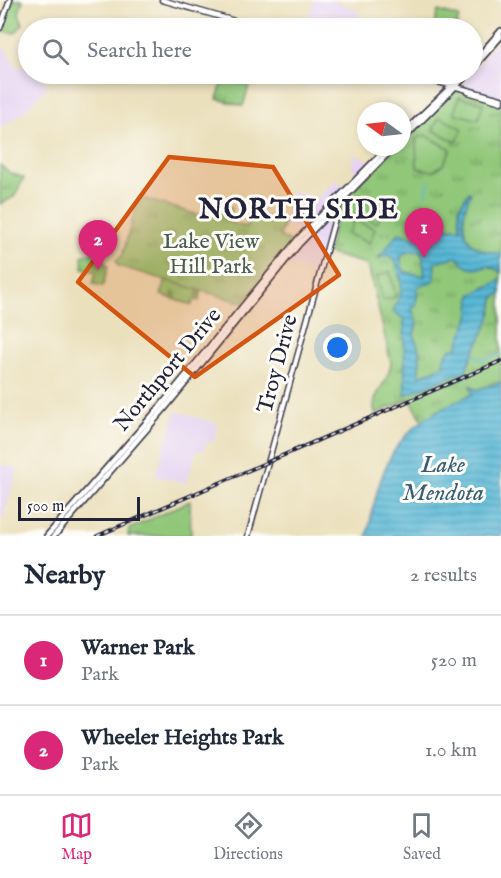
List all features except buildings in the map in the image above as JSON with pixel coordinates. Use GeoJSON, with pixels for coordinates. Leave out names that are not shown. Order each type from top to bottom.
{"type":"FeatureCollection","features":[{"type":"Feature","properties":{"kind":"main road"},"geometry":{"type":"LineString","coordinates":[[483,51],[501,30]]}},
{"type":"Feature","properties":{"kind":"main road"},"geometry":{"type":"LineString","coordinates":[[483,57],[501,36]]}},
{"type":"Feature","properties":{"kind":"main road"},"geometry":{"type":"LineString","coordinates":[[488,52],[489,44]]}},
{"type":"Feature","properties":{"kind":"main road"},"geometry":{"type":"LineString","coordinates":[[411,131],[457,84]]}},
{"type":"Feature","properties":{"kind":"main road"},"geometry":{"type":"LineString","coordinates":[[411,126],[454,87]]}},
{"type":"Feature","properties":{"kind":"main road","name":"Northport Drive"},"geometry":{"type":"LineString","coordinates":[[54,536],[160,414],[332,206],[379,156]]}},
{"type":"Feature","properties":{"kind":"main road","name":"Northport Drive"},"geometry":{"type":"LineString","coordinates":[[47,536],[156,412],[313,223],[385,156]]}},
{"type":"Feature","properties":{"kind":"main road"},"geometry":{"type":"LineString","coordinates":[[350,189],[360,177]]}},
{"type":"Feature","properties":{"kind":"main road"},"geometry":{"type":"LineString","coordinates":[[337,213],[338,204],[345,194]]}},
{"type":"Feature","properties":{"kind":"main road"},"geometry":{"type":"LineString","coordinates":[[303,240],[313,223]]}},
{"type":"Feature","properties":{"kind":"street"},"geometry":{"type":"LineString","coordinates":[[0,28],[10,0]]}},
{"type":"Feature","properties":{"kind":"street"},"geometry":{"type":"LineString","coordinates":[[162,0],[224,18]]}},
{"type":"Feature","properties":{"kind":"street"},"geometry":{"type":"LineString","coordinates":[[443,84],[501,101]]}},
{"type":"Feature","properties":{"kind":"street"},"geometry":{"type":"LineString","coordinates":[[332,206],[337,213]]}},
{"type":"Feature","properties":{"kind":"street","name":"Troy Drive"},"geometry":{"type":"LineString","coordinates":[[248,536],[337,213]]}},
{"type":"Feature","properties":{"kind":"highlighted area"},"geometry":{"type":"Polygon","coordinates":[[[169,157],[273,167],[339,275],[195,377],[78,282],[169,157]]]}},
{"type":"Feature","properties":{"kind":"shaded area"},"geometry":{"type":"Polygon","coordinates":[[[314,0],[330,0],[359,11],[357,18],[308,18],[314,0]]]}},
{"type":"Feature","properties":{"kind":"shaded area"},"geometry":{"type":"Polygon","coordinates":[[[501,38],[501,98],[461,86],[461,84],[483,84],[483,59],[501,38]]]}},
{"type":"Feature","properties":{"kind":"shaded area"},"geometry":{"type":"Polygon","coordinates":[[[0,41],[18,69],[18,84],[46,84],[48,87],[17,118],[0,128],[0,41]]]}},
{"type":"Feature","properties":{"kind":"shaded area"},"geometry":{"type":"Polygon","coordinates":[[[354,154],[372,162],[359,175],[352,168],[354,154]]]}},
{"type":"Feature","properties":{"kind":"shaded area"},"geometry":{"type":"Polygon","coordinates":[[[336,180],[346,188],[305,232],[283,225],[292,191],[317,199],[336,180]]]}},
{"type":"Feature","properties":{"kind":"shaded area"},"geometry":{"type":"Polygon","coordinates":[[[333,207],[337,210],[319,275],[282,264],[333,207]]]}},
{"type":"Feature","properties":{"kind":"shaded area"},"geometry":{"type":"Polygon","coordinates":[[[176,411],[218,424],[213,443],[207,441],[204,451],[196,451],[187,483],[155,476],[176,411]]]}},
{"type":"Feature","properties":{"kind":"shaded area"},"geometry":{"type":"Polygon","coordinates":[[[0,464],[18,469],[2,521],[0,520],[0,464]]]}},
{"type":"Feature","properties":{"kind":"green space"},"geometry":{"type":"Polygon","coordinates":[[[11,0],[23,0],[19,13],[21,18],[18,18],[18,30],[15,33],[1,31],[11,0]]]}},
{"type":"Feature","properties":{"kind":"green space"},"geometry":{"type":"Polygon","coordinates":[[[438,11],[459,17],[459,18],[436,18],[438,11]]]}},
{"type":"Feature","properties":{"kind":"green space"},"geometry":{"type":"Polygon","coordinates":[[[222,84],[250,84],[243,106],[217,99],[222,84]]]}},
{"type":"Feature","properties":{"kind":"green space"},"geometry":{"type":"Polygon","coordinates":[[[457,90],[501,102],[501,382],[476,390],[472,386],[473,394],[423,421],[410,399],[375,414],[375,401],[391,363],[369,269],[366,264],[327,253],[340,204],[387,156],[411,156],[411,133],[457,90]]]}},
{"type":"Feature","properties":{"kind":"green space"},"geometry":{"type":"Polygon","coordinates":[[[459,97],[483,103],[478,120],[454,113],[459,97]]]}},
{"type":"Feature","properties":{"kind":"green space"},"geometry":{"type":"Polygon","coordinates":[[[439,117],[463,129],[456,142],[433,130],[439,117]]]}},
{"type":"Feature","properties":{"kind":"green space"},"geometry":{"type":"Polygon","coordinates":[[[425,135],[451,149],[443,165],[433,171],[417,168],[416,139],[425,135]]]}},
{"type":"Feature","properties":{"kind":"green space"},"geometry":{"type":"Polygon","coordinates":[[[0,165],[10,173],[24,178],[14,197],[0,204],[0,165]]]}},
{"type":"Feature","properties":{"kind":"green space","name":"Lake View Hill Park"},"geometry":{"type":"Polygon","coordinates":[[[139,197],[208,218],[213,206],[232,208],[228,222],[246,227],[251,213],[284,222],[280,236],[293,244],[243,303],[118,266],[116,260],[122,256],[139,197]]]}},
{"type":"Feature","properties":{"kind":"green space"},"geometry":{"type":"Polygon","coordinates":[[[364,199],[384,208],[377,223],[357,214],[364,199]]]}},
{"type":"Feature","properties":{"kind":"green space"},"geometry":{"type":"Polygon","coordinates":[[[354,220],[375,229],[369,243],[348,234],[354,220]]]}},
{"type":"Feature","properties":{"kind":"green space"},"geometry":{"type":"Polygon","coordinates":[[[97,251],[108,266],[103,286],[93,284],[96,272],[83,268],[82,256],[97,251]]]}},
{"type":"Feature","properties":{"kind":"green space"},"geometry":{"type":"Polygon","coordinates":[[[390,272],[396,297],[383,300],[377,276],[390,272]]]}},
{"type":"Feature","properties":{"kind":"green space"},"geometry":{"type":"Polygon","coordinates":[[[166,280],[202,291],[199,301],[194,300],[192,305],[161,295],[166,280]]]}},
{"type":"Feature","properties":{"kind":"green space"},"geometry":{"type":"Polygon","coordinates":[[[190,501],[191,536],[128,536],[129,529],[190,501]]]}},
{"type":"Feature","properties":{"kind":"water"},"geometry":{"type":"Polygon","coordinates":[[[469,192],[471,193],[465,208],[465,233],[475,246],[485,251],[501,254],[501,272],[489,266],[479,269],[471,268],[464,265],[457,257],[435,262],[434,281],[418,286],[416,305],[412,309],[417,323],[414,334],[420,353],[419,376],[444,366],[444,358],[450,349],[457,348],[470,314],[471,295],[501,280],[501,293],[494,298],[490,319],[468,363],[465,374],[457,374],[405,395],[404,319],[393,311],[401,291],[401,279],[394,259],[387,255],[377,259],[399,233],[425,240],[434,227],[428,217],[426,204],[438,223],[453,228],[460,228],[459,207],[469,192]],[[407,252],[401,257],[401,265],[405,272],[425,276],[422,253],[407,252]]]}},
{"type":"Feature","properties":{"kind":"water","name":"Lake Mendota"},"geometry":{"type":"Polygon","coordinates":[[[501,382],[501,536],[367,536],[379,485],[387,465],[396,447],[409,432],[426,418],[473,394],[470,386],[476,390],[501,382]]]}},
{"type":"Feature","properties":{"kind":"waterway"},"geometry":{"type":"LineString","coordinates":[[426,195],[429,181]]}},
{"type":"Feature","properties":{"kind":"waterway"},"geometry":{"type":"LineString","coordinates":[[471,354],[483,360],[501,354]]}},
{"type":"Feature","properties":{"kind":"railway"},"geometry":{"type":"LineString","coordinates":[[97,536],[501,361]]}},
{"type":"Feature","properties":{"kind":"place","name":"Warner Park"},"geometry":{"type":"Point","coordinates":[424,258]}},
{"type":"Feature","properties":{"kind":"place","name":"Wheeler Heights Park"},"geometry":{"type":"Point","coordinates":[98,270]}},
{"type":"Feature","properties":{"kind":"district","name":"NORTH SIDE"},"geometry":{"type":"Point","coordinates":[299,210]}}]}
